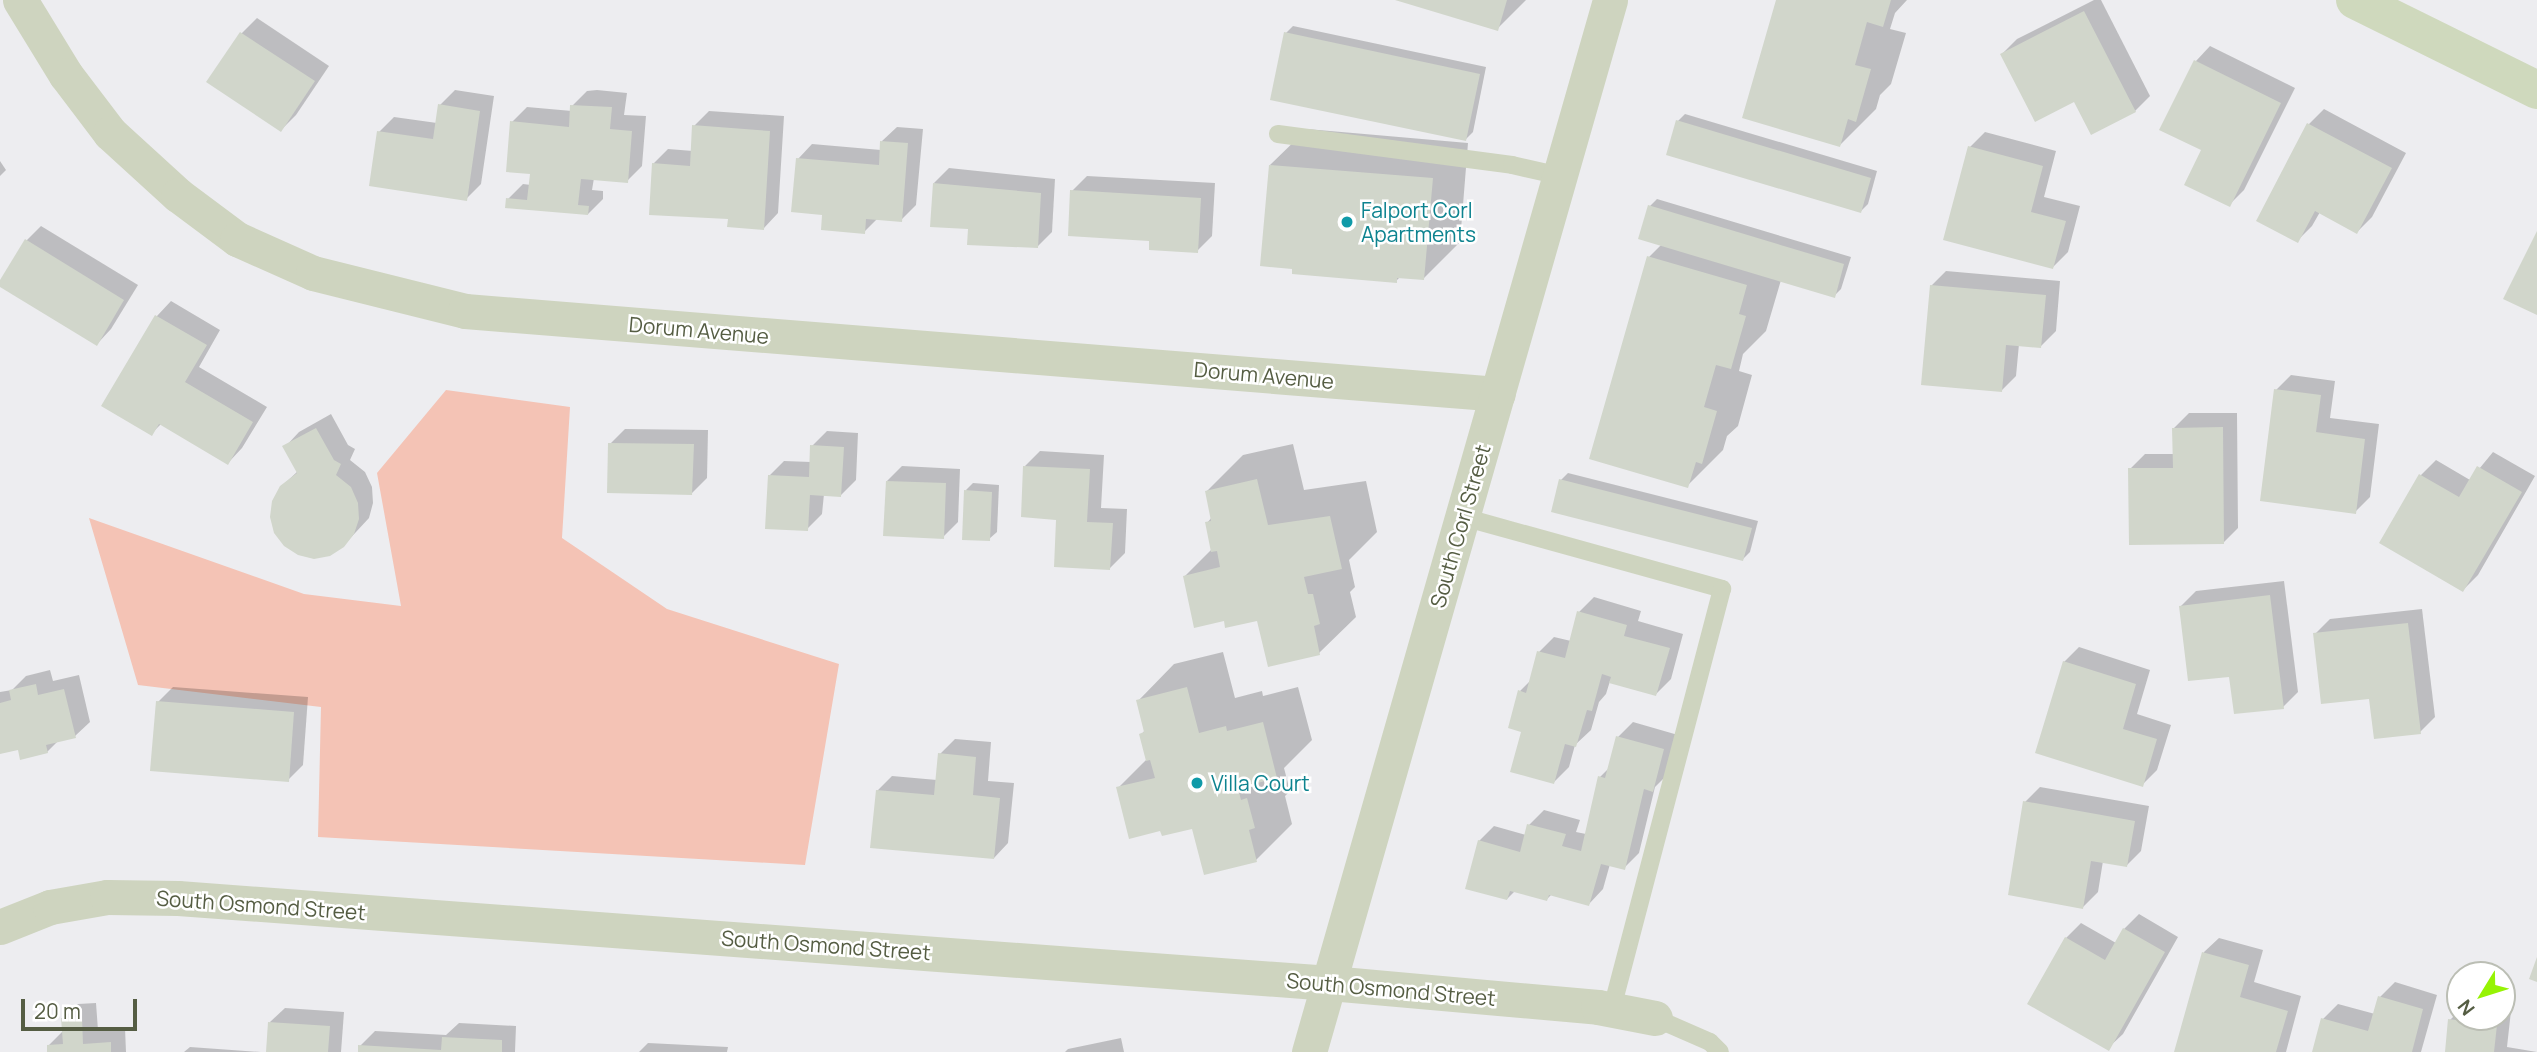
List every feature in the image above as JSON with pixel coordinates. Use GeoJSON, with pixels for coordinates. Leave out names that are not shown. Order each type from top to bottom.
{"type":"FeatureCollection","features":[{"type":"Feature","properties":{"kind":"main road"},"geometry":{"type":"LineString","coordinates":[[2355,0],[2537,90]]}},
{"type":"Feature","properties":{"kind":"street","name":"Dorum Avenue"},"geometry":{"type":"LineString","coordinates":[[20,0],[66,75],[110,133],[178,195],[237,239],[313,273],[465,311],[1498,394]]}},
{"type":"Feature","properties":{"kind":"street","name":"South Corl Street"},"geometry":{"type":"LineString","coordinates":[[1309,1052],[1610,0]]}},
{"type":"Feature","properties":{"kind":"street","name":"South Osmond Street"},"geometry":{"type":"LineString","coordinates":[[0,927],[50,907],[96,899],[178,898],[1330,983],[1612,1009],[1656,1018]]}},
{"type":"Feature","properties":{"kind":"lane"},"geometry":{"type":"LineString","coordinates":[[1278,134],[1512,165],[1560,176]]}},
{"type":"Feature","properties":{"kind":"lane"},"geometry":{"type":"LineString","coordinates":[[1462,517],[1722,589],[1612,1009]]}},
{"type":"Feature","properties":{"kind":"lane"},"geometry":{"type":"LineString","coordinates":[[1656,1018],[1710,1042],[1720,1052]]}},
{"type":"Feature","properties":{"kind":"shaded area"},"geometry":{"type":"Polygon","coordinates":[[[446,390],[570,407],[562,538],[667,609],[839,664],[805,865],[318,837],[321,707],[138,685],[89,518],[304,594],[401,606],[377,473],[446,390]]]}},
{"type":"Feature","properties":{"kind":"building"},"geometry":{"type":"Polygon","coordinates":[[[1395,0],[1507,0],[1498,31],[1395,0]]]}},
{"type":"Feature","properties":{"kind":"building"},"geometry":{"type":"Polygon","coordinates":[[[1776,0],[1891,0],[1883,27],[1867,22],[1855,65],[1871,69],[1856,122],[1848,119],[1840,147],[1742,118],[1776,0]]]}},
{"type":"Feature","properties":{"kind":"building"},"geometry":{"type":"Polygon","coordinates":[[[2084,11],[2136,112],[2091,135],[2074,102],[2035,122],[2000,54],[2084,11]]]}},
{"type":"Feature","properties":{"kind":"building"},"geometry":{"type":"Polygon","coordinates":[[[240,32],[315,81],[281,132],[206,82],[240,32]]]}},
{"type":"Feature","properties":{"kind":"building"},"geometry":{"type":"Polygon","coordinates":[[[1284,32],[1480,74],[1466,141],[1270,100],[1284,32]]]}},
{"type":"Feature","properties":{"kind":"building"},"geometry":{"type":"Polygon","coordinates":[[[2194,60],[2281,103],[2230,207],[2184,185],[2201,150],[2159,130],[2194,60]]]}},
{"type":"Feature","properties":{"kind":"building"},"geometry":{"type":"Polygon","coordinates":[[[438,104],[480,111],[467,201],[369,186],[377,131],[433,139],[438,104]]]}},
{"type":"Feature","properties":{"kind":"building"},"geometry":{"type":"Polygon","coordinates":[[[570,105],[612,107],[610,129],[632,131],[628,183],[581,179],[578,205],[589,206],[588,215],[505,208],[506,198],[527,200],[530,174],[506,172],[510,121],[569,127],[570,105]]]}},
{"type":"Feature","properties":{"kind":"building"},"geometry":{"type":"Polygon","coordinates":[[[1676,120],[1871,178],[1861,213],[1666,155],[1676,120]]]}},
{"type":"Feature","properties":{"kind":"building"},"geometry":{"type":"Polygon","coordinates":[[[2307,123],[2392,168],[2357,234],[2315,211],[2298,243],[2256,221],[2307,123]]]}},
{"type":"Feature","properties":{"kind":"building"},"geometry":{"type":"Polygon","coordinates":[[[692,125],[770,131],[764,230],[727,227],[728,219],[649,215],[652,163],[690,166],[692,125]]]}},
{"type":"Feature","properties":{"kind":"building"},"geometry":{"type":"Polygon","coordinates":[[[880,141],[908,143],[902,222],[866,219],[865,234],[821,230],[822,215],[791,212],[796,158],[879,165],[880,141]]]}},
{"type":"Feature","properties":{"kind":"building"},"geometry":{"type":"Polygon","coordinates":[[[1968,146],[2043,166],[2031,212],[2066,221],[2053,269],[1943,240],[1968,146]]]}},
{"type":"Feature","properties":{"kind":"building","name":"Falport Corl Apartments"},"geometry":{"type":"Polygon","coordinates":[[[1269,165],[1433,178],[1424,280],[1397,278],[1397,283],[1292,274],[1292,269],[1260,266],[1269,165]]]}},
{"type":"Feature","properties":{"kind":"building"},"geometry":{"type":"Polygon","coordinates":[[[933,183],[1041,193],[1038,248],[967,245],[968,229],[930,227],[933,183]]]}},
{"type":"Feature","properties":{"kind":"building"},"geometry":{"type":"Polygon","coordinates":[[[1070,190],[1201,198],[1198,253],[1149,250],[1149,241],[1068,236],[1070,190]]]}},
{"type":"Feature","properties":{"kind":"building"},"geometry":{"type":"Polygon","coordinates":[[[1648,205],[1844,264],[1835,298],[1638,239],[1648,205]]]}},
{"type":"Feature","properties":{"kind":"building"},"geometry":{"type":"Polygon","coordinates":[[[2537,231],[2537,315],[2503,299],[2537,231]]]}},
{"type":"Feature","properties":{"kind":"building"},"geometry":{"type":"Polygon","coordinates":[[[25,239],[124,300],[97,346],[0,287],[0,280],[25,239]]]}},
{"type":"Feature","properties":{"kind":"building"},"geometry":{"type":"Polygon","coordinates":[[[1647,256],[1747,285],[1739,314],[1746,316],[1731,369],[1716,365],[1704,407],[1717,411],[1702,464],[1696,462],[1688,488],[1589,459],[1647,256]]]}},
{"type":"Feature","properties":{"kind":"building"},"geometry":{"type":"Polygon","coordinates":[[[1930,285],[2046,295],[2041,348],[2006,345],[2002,392],[1921,385],[1930,285]]]}},
{"type":"Feature","properties":{"kind":"building"},"geometry":{"type":"Polygon","coordinates":[[[155,315],[207,345],[185,382],[253,422],[228,465],[159,424],[152,436],[101,406],[155,315]]]}},
{"type":"Feature","properties":{"kind":"building"},"geometry":{"type":"Polygon","coordinates":[[[2274,389],[2321,395],[2316,432],[2365,439],[2356,514],[2260,501],[2274,389]]]}},
{"type":"Feature","properties":{"kind":"building"},"geometry":{"type":"Polygon","coordinates":[[[2223,427],[2224,544],[2129,545],[2128,468],[2173,468],[2172,428],[2223,427]]]}},
{"type":"Feature","properties":{"kind":"building"},"geometry":{"type":"Polygon","coordinates":[[[316,428],[334,460],[341,464],[336,475],[351,487],[358,503],[359,519],[354,534],[344,547],[330,556],[314,559],[298,555],[284,546],[274,533],[270,517],[272,501],[280,486],[297,473],[282,446],[316,428]]]}},
{"type":"Feature","properties":{"kind":"building"},"geometry":{"type":"Polygon","coordinates":[[[608,443],[694,444],[692,495],[607,493],[608,443]]]}},
{"type":"Feature","properties":{"kind":"building"},"geometry":{"type":"Polygon","coordinates":[[[810,445],[844,447],[841,497],[810,495],[808,531],[765,529],[768,475],[809,477],[810,445]]]}},
{"type":"Feature","properties":{"kind":"building"},"geometry":{"type":"Polygon","coordinates":[[[1023,466],[1090,469],[1087,522],[1113,523],[1110,570],[1054,567],[1056,520],[1021,517],[1023,466]]]}},
{"type":"Feature","properties":{"kind":"building"},"geometry":{"type":"Polygon","coordinates":[[[2477,466],[2522,492],[2463,592],[2379,543],[2419,474],[2459,497],[2477,466]]]}},
{"type":"Feature","properties":{"kind":"building"},"geometry":{"type":"Polygon","coordinates":[[[1257,479],[1268,525],[1330,516],[1342,569],[1304,577],[1308,594],[1313,594],[1320,624],[1314,626],[1320,655],[1268,667],[1257,621],[1225,628],[1224,621],[1194,628],[1183,576],[1220,567],[1217,551],[1211,552],[1205,522],[1211,521],[1205,491],[1257,479]]]}},
{"type":"Feature","properties":{"kind":"building"},"geometry":{"type":"Polygon","coordinates":[[[1559,479],[1752,528],[1743,561],[1551,512],[1559,479]]]}},
{"type":"Feature","properties":{"kind":"building"},"geometry":{"type":"Polygon","coordinates":[[[886,481],[946,483],[944,539],[883,536],[886,481]]]}},
{"type":"Feature","properties":{"kind":"building"},"geometry":{"type":"Polygon","coordinates":[[[964,490],[992,492],[990,541],[962,540],[964,490]]]}},
{"type":"Feature","properties":{"kind":"building"},"geometry":{"type":"Polygon","coordinates":[[[2270,595],[2284,709],[2234,714],[2229,677],[2188,681],[2179,606],[2270,595]]]}},
{"type":"Feature","properties":{"kind":"building"},"geometry":{"type":"Polygon","coordinates":[[[1577,611],[1627,625],[1624,636],[1670,648],[1656,696],[1609,683],[1611,677],[1602,674],[1592,711],[1587,710],[1576,747],[1565,744],[1554,784],[1510,772],[1521,732],[1508,728],[1518,690],[1526,693],[1537,651],[1565,658],[1577,611]]]}},
{"type":"Feature","properties":{"kind":"building"},"geometry":{"type":"Polygon","coordinates":[[[2408,623],[2421,734],[2374,739],[2369,699],[2321,704],[2313,633],[2408,623]]]}},
{"type":"Feature","properties":{"kind":"building"},"geometry":{"type":"Polygon","coordinates":[[[2063,661],[2136,684],[2123,729],[2157,739],[2143,787],[2035,753],[2063,661]]]}},
{"type":"Feature","properties":{"kind":"building"},"geometry":{"type":"Polygon","coordinates":[[[36,684],[38,695],[64,689],[76,738],[46,745],[48,753],[20,760],[18,750],[0,754],[0,703],[11,700],[9,690],[36,684]]]}},
{"type":"Feature","properties":{"kind":"building","name":"Villa Court"},"geometry":{"type":"Polygon","coordinates":[[[1187,687],[1199,733],[1226,726],[1227,731],[1263,722],[1277,778],[1238,788],[1241,800],[1247,798],[1255,828],[1249,830],[1257,862],[1204,875],[1192,829],[1162,836],[1160,831],[1129,839],[1116,787],[1155,778],[1150,760],[1146,761],[1139,734],[1144,732],[1136,700],[1187,687]]]}},
{"type":"Feature","properties":{"kind":"building"},"geometry":{"type":"Polygon","coordinates":[[[156,701],[294,712],[289,782],[150,771],[156,701]]]}},
{"type":"Feature","properties":{"kind":"building"},"geometry":{"type":"Polygon","coordinates":[[[1616,736],[1664,749],[1653,792],[1644,789],[1625,870],[1601,864],[1589,906],[1549,895],[1547,901],[1510,891],[1507,900],[1465,889],[1478,840],[1520,852],[1527,824],[1566,834],[1562,846],[1581,851],[1598,776],[1605,778],[1616,736]]]}},
{"type":"Feature","properties":{"kind":"building"},"geometry":{"type":"Polygon","coordinates":[[[938,753],[976,757],[973,795],[1000,798],[994,859],[870,848],[876,790],[934,795],[938,753]]]}},
{"type":"Feature","properties":{"kind":"building"},"geometry":{"type":"Polygon","coordinates":[[[2023,801],[2135,821],[2127,867],[2091,861],[2083,909],[2008,895],[2023,801]]]}},
{"type":"Feature","properties":{"kind":"building"},"geometry":{"type":"Polygon","coordinates":[[[2123,928],[2165,952],[2109,1051],[2027,1004],[2065,937],[2105,960],[2123,928]]]}},
{"type":"Feature","properties":{"kind":"building"},"geometry":{"type":"Polygon","coordinates":[[[2202,952],[2249,965],[2240,997],[2288,1011],[2276,1052],[2174,1052],[2202,952]]]}},
{"type":"Feature","properties":{"kind":"building"},"geometry":{"type":"Polygon","coordinates":[[[2537,957],[2537,982],[2529,979],[2537,957]]]}},
{"type":"Feature","properties":{"kind":"building"},"geometry":{"type":"Polygon","coordinates":[[[2378,996],[2423,1009],[2412,1052],[2312,1052],[2321,1018],[2368,1031],[2378,996]]]}},
{"type":"Feature","properties":{"kind":"building"},"geometry":{"type":"Polygon","coordinates":[[[82,1017],[83,1044],[111,1042],[111,1052],[47,1052],[47,1045],[63,1044],[61,1018],[82,1017]]]}},
{"type":"Feature","properties":{"kind":"building"},"geometry":{"type":"Polygon","coordinates":[[[268,1022],[330,1026],[328,1052],[266,1052],[268,1022]]]}},
{"type":"Feature","properties":{"kind":"building"},"geometry":{"type":"Polygon","coordinates":[[[2447,1031],[2496,1031],[2494,1052],[2445,1052],[2447,1031]]]}},
{"type":"Feature","properties":{"kind":"building"},"geometry":{"type":"Polygon","coordinates":[[[442,1037],[502,1040],[502,1052],[358,1052],[358,1045],[441,1050],[442,1037]]]}},
{"type":"Feature","properties":{"kind":"place","name":"Falport Corl Apartments"},"geometry":{"type":"Point","coordinates":[1347,222]}},
{"type":"Feature","properties":{"kind":"place","name":"Villa Court"},"geometry":{"type":"Point","coordinates":[1197,783]}}]}
